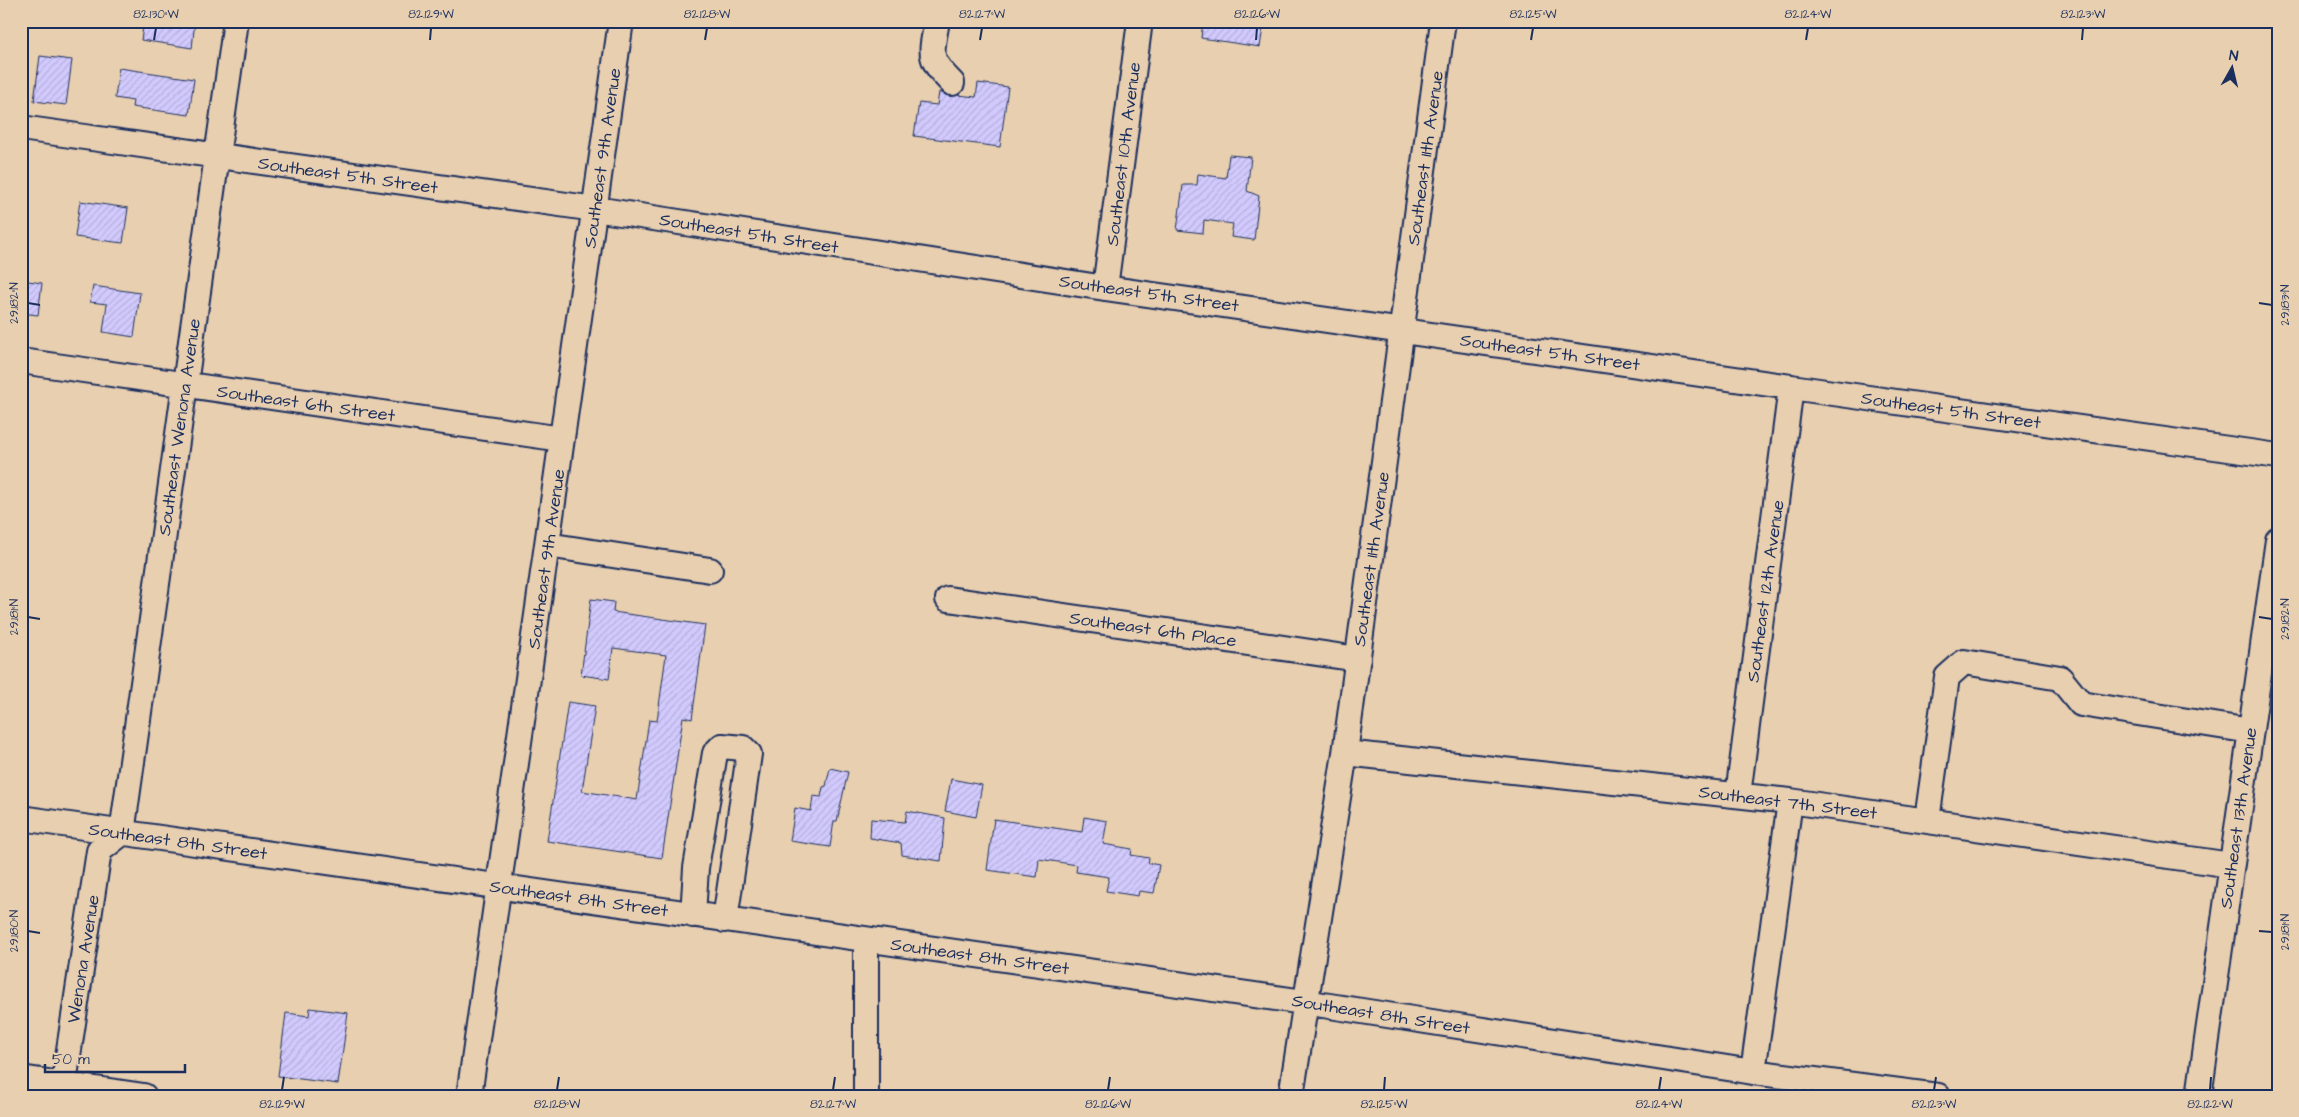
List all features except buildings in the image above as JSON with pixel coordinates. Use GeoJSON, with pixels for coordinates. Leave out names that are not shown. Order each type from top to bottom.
{"type":"FeatureCollection","features":[{"type":"Feature","properties":{"kind":"street","name":"Southeast Wenona Avenue"},"geometry":{"type":"LineString","coordinates":[[122,833],[236,21]]}},
{"type":"Feature","properties":{"kind":"street","name":"Southeast 9th Avenue"},"geometry":{"type":"LineString","coordinates":[[469,1096],[621,21]]}},
{"type":"Feature","properties":{"kind":"street"},"geometry":{"type":"LineString","coordinates":[[937,21],[931,55],[937,69],[952,83]]}},
{"type":"Feature","properties":{"kind":"street","name":"Southeast 10th Avenue"},"geometry":{"type":"LineString","coordinates":[[1105,288],[1140,21]]}},
{"type":"Feature","properties":{"kind":"street","name":"Southeast 11th Avenue"},"geometry":{"type":"LineString","coordinates":[[1292,1096],[1304,1002],[1345,753],[1443,21]]}},
{"type":"Feature","properties":{"kind":"street","name":"Southeast 5th Street"},"geometry":{"type":"LineString","coordinates":[[21,128],[595,209],[1105,288],[2278,456]]}},
{"type":"Feature","properties":{"kind":"street","name":"Southeast 6th Street"},"geometry":{"type":"LineString","coordinates":[[21,361],[562,439]]}},
{"type":"Feature","properties":{"kind":"street","name":"Southeast 12th Avenue"},"geometry":{"type":"LineString","coordinates":[[1738,795],[1791,387]]}},
{"type":"Feature","properties":{"kind":"street","name":"Southeast 13th Avenue"},"geometry":{"type":"LineString","coordinates":[[2199,1096],[2278,540]]}},
{"type":"Feature","properties":{"kind":"street"},"geometry":{"type":"LineString","coordinates":[[548,545],[710,570]]}},
{"type":"Feature","properties":{"kind":"street","name":"Southeast 6th Place"},"geometry":{"type":"LineString","coordinates":[[948,599],[1358,659]]}},
{"type":"Feature","properties":{"kind":"street"},"geometry":{"type":"LineString","coordinates":[[1927,820],[1946,676],[1964,662],[2060,678],[2081,704],[2251,731]]}},
{"type":"Feature","properties":{"kind":"street"},"geometry":{"type":"LineString","coordinates":[[693,915],[696,868],[715,752],[722,746],[743,748],[749,754],[725,920]]}},
{"type":"Feature","properties":{"kind":"street","name":"Southeast 7th Street"},"geometry":{"type":"LineString","coordinates":[[1345,753],[1790,801],[2231,865]]}},
{"type":"Feature","properties":{"kind":"street"},"geometry":{"type":"LineString","coordinates":[[1753,1072],[1790,801]]}},
{"type":"Feature","properties":{"kind":"street","name":"Southeast 8th Street"},"geometry":{"type":"LineString","coordinates":[[21,818],[1304,1002],[1753,1072],[1938,1096]]}},
{"type":"Feature","properties":{"kind":"street","name":"Wenona Avenue"},"geometry":{"type":"LineString","coordinates":[[63,1090],[99,851],[122,833]]}},
{"type":"Feature","properties":{"kind":"street"},"geometry":{"type":"LineString","coordinates":[[866,940],[866,1096]]}},
{"type":"Feature","properties":{"kind":"street"},"geometry":{"type":"LineString","coordinates":[[21,1078],[63,1090],[144,1096]]}}]}
